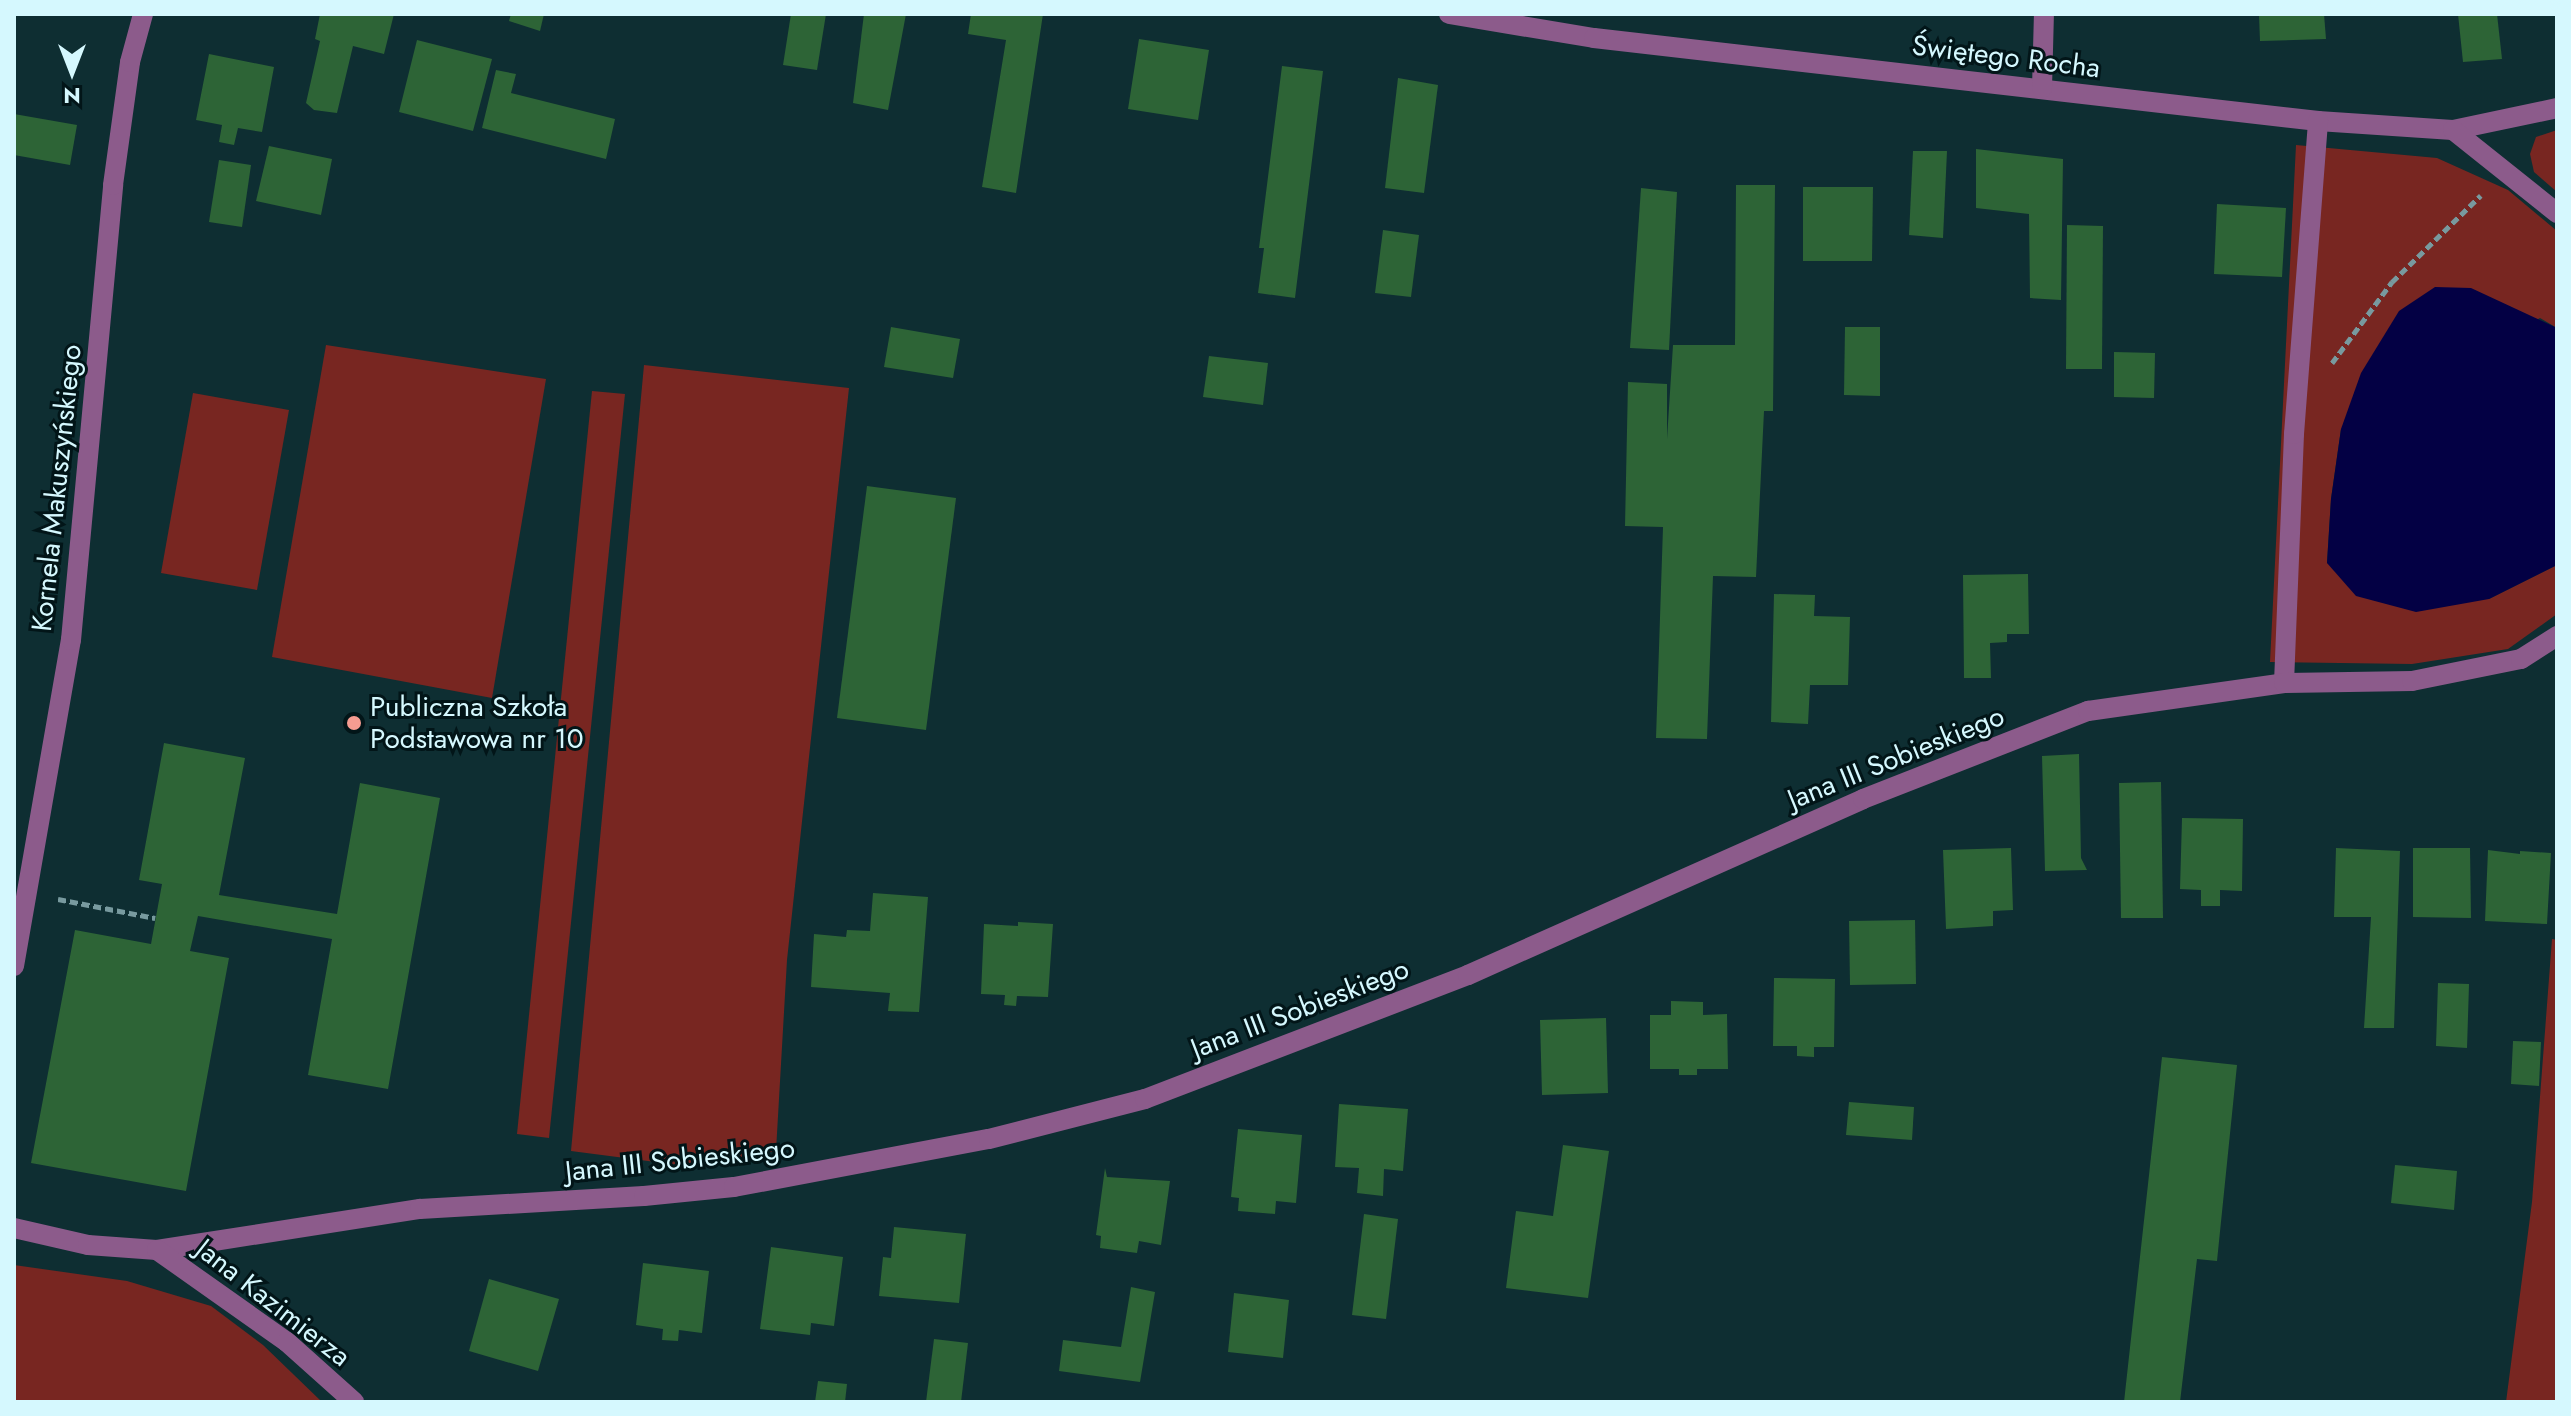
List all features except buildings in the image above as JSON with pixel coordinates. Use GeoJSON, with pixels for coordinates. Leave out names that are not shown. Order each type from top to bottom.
{"type":"FeatureCollection","features":[{"type":"Feature","properties":{"kind":"street","name":"Kornela Makuszyńskiego"},"geometry":{"type":"LineString","coordinates":[[14,966],[71,640],[113,185],[130,62],[143,14]]}},
{"type":"Feature","properties":{"kind":"street","name":"Świętego Rocha"},"geometry":{"type":"LineString","coordinates":[[1449,14],[1594,38],[2042,88],[2187,109],[2318,121],[2453,130],[2557,108]]}},
{"type":"Feature","properties":{"kind":"street"},"geometry":{"type":"LineString","coordinates":[[2042,88],[2044,14]]}},
{"type":"Feature","properties":{"kind":"street"},"geometry":{"type":"LineString","coordinates":[[2284,683],[2294,434],[2318,121]]}},
{"type":"Feature","properties":{"kind":"street"},"geometry":{"type":"LineString","coordinates":[[2453,130],[2557,213]]}},
{"type":"Feature","properties":{"kind":"street","name":"Jana III Sobieskiego"},"geometry":{"type":"LineString","coordinates":[[14,1228],[88,1245],[157,1250],[420,1209],[644,1196],[765,1182],[989,1139],[1145,1099],[1468,975],[1863,799],[2088,711],[2284,683],[2412,681],[2521,659],[2557,636]]}},
{"type":"Feature","properties":{"kind":"street","name":"Jana Kazimierza"},"geometry":{"type":"LineString","coordinates":[[157,1250],[287,1342],[354,1402]]}},
{"type":"Feature","properties":{"kind":"path"},"geometry":{"type":"LineString","coordinates":[[2323,376],[2392,282],[2466,206],[2508,175]]}},
{"type":"Feature","properties":{"kind":"path"},"geometry":{"type":"LineString","coordinates":[[49,897],[155,918]]}},
{"type":"Feature","properties":{"kind":"shaded area"},"geometry":{"type":"Polygon","coordinates":[[[2557,130],[2557,192],[2534,172],[2530,154],[2536,137],[2557,130]]]}},
{"type":"Feature","properties":{"kind":"shaded area"},"geometry":{"type":"Polygon","coordinates":[[[2296,145],[2437,158],[2508,190],[2557,231],[2557,328],[2540,318],[2341,429],[2331,499],[2327,563],[2489,599],[2557,565],[2557,614],[2508,649],[2412,664],[2270,662],[2296,145]]]}},
{"type":"Feature","properties":{"kind":"shaded area"},"geometry":{"type":"Polygon","coordinates":[[[2435,287],[2471,288],[2557,328],[2557,565],[2489,599],[2416,612],[2356,596],[2327,563],[2331,499],[2341,429],[2361,373],[2399,311],[2435,287]]]}},
{"type":"Feature","properties":{"kind":"shaded area"},"geometry":{"type":"Polygon","coordinates":[[[326,345],[546,379],[492,698],[272,657],[326,345]]]}},
{"type":"Feature","properties":{"kind":"shaded area"},"geometry":{"type":"Polygon","coordinates":[[[644,365],[849,388],[787,960],[776,1151],[694,1167],[571,1151],[644,365]]]}},
{"type":"Feature","properties":{"kind":"shaded area"},"geometry":{"type":"Polygon","coordinates":[[[592,391],[625,394],[549,1138],[517,1134],[592,391]]]}},
{"type":"Feature","properties":{"kind":"shaded area"},"geometry":{"type":"Polygon","coordinates":[[[193,393],[289,410],[257,590],[161,573],[193,393]]]}},
{"type":"Feature","properties":{"kind":"shaded area"},"geometry":{"type":"Polygon","coordinates":[[[2552,939],[2557,940],[2557,1402],[2506,1402],[2532,1202],[2552,939]]]}},
{"type":"Feature","properties":{"kind":"shaded area"},"geometry":{"type":"Polygon","coordinates":[[[14,1265],[127,1281],[211,1306],[263,1345],[322,1402],[14,1402],[14,1265]]]}},
{"type":"Feature","properties":{"kind":"place","name":"Publiczna Szkoła Podstawowa nr 10"},"geometry":{"type":"Point","coordinates":[354,723]}}]}
